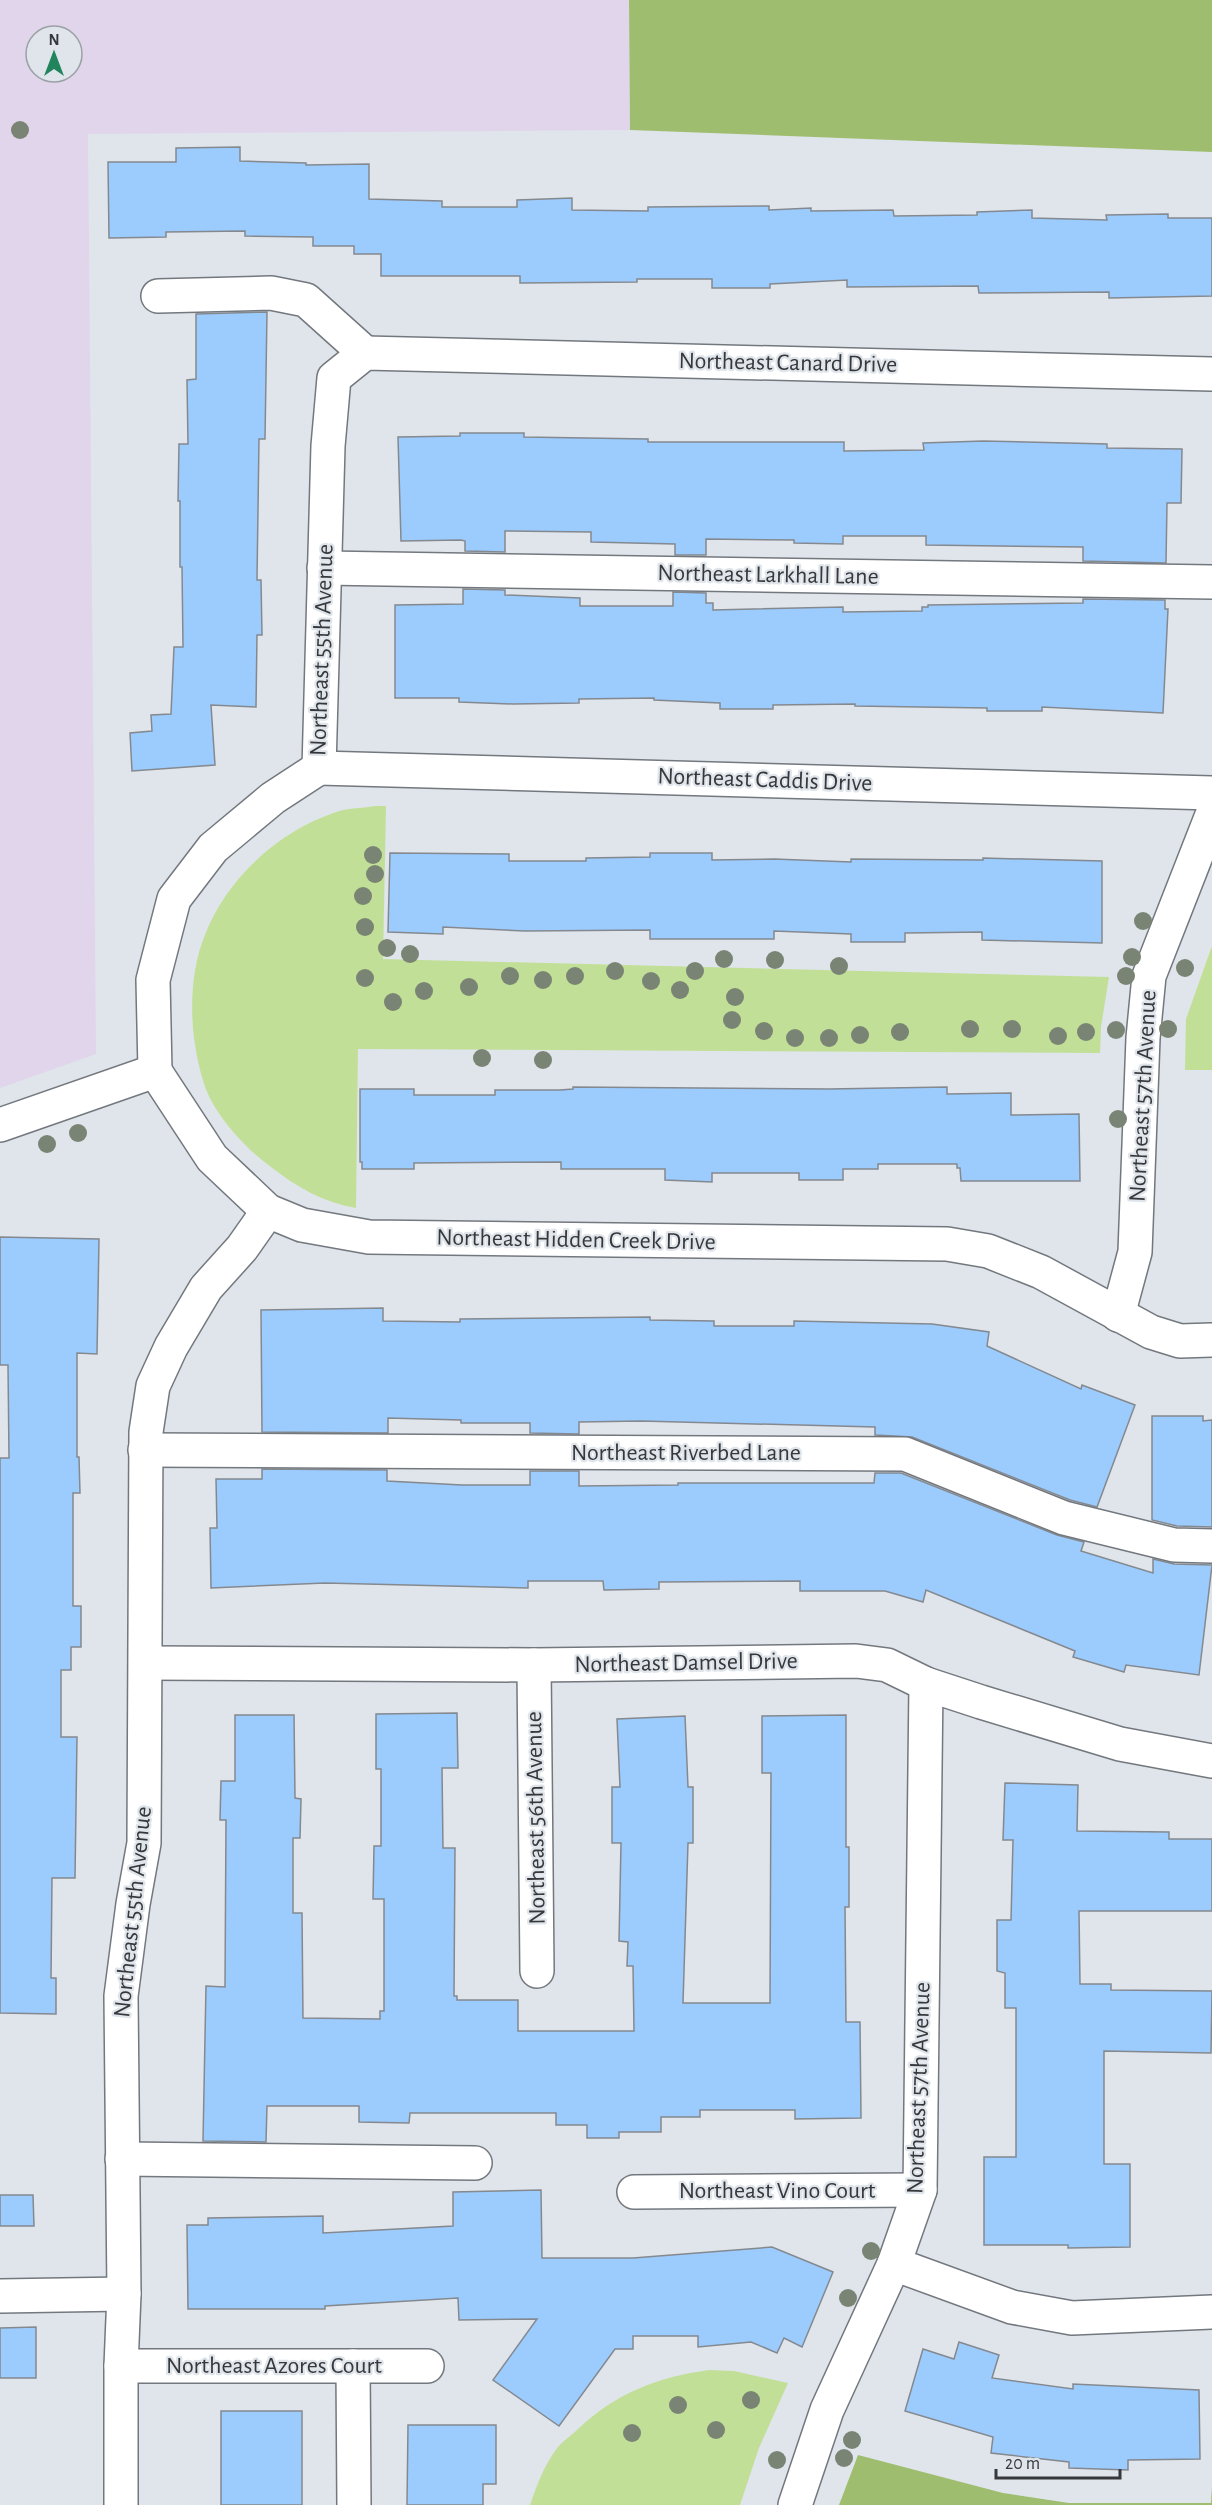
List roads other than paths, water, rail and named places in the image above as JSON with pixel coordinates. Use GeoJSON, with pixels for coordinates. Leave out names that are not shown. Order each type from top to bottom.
{"type":"FeatureCollection","features":[{"type":"Feature","properties":{"kind":"street"},"geometry":{"type":"LineString","coordinates":[[158,296],[271,293],[306,300],[365,353]]}},
{"type":"Feature","properties":{"kind":"street","name":"Northeast Canard Drive"},"geometry":{"type":"LineString","coordinates":[[365,353],[1212,374]]}},
{"type":"Feature","properties":{"kind":"street","name":"Northeast 55th Avenue"},"geometry":{"type":"LineString","coordinates":[[155,1071],[153,980],[174,899],[213,848],[273,798],[319,768],[328,446],[334,378],[365,353]]}},
{"type":"Feature","properties":{"kind":"street","name":"Northeast Larkhall Lane"},"geometry":{"type":"LineString","coordinates":[[324,568],[1212,582]]}},
{"type":"Feature","properties":{"kind":"street","name":"Northeast Caddis Drive"},"geometry":{"type":"LineString","coordinates":[[319,768],[1212,793]]}},
{"type":"Feature","properties":{"kind":"street","name":"Northeast 57th Avenue"},"geometry":{"type":"LineString","coordinates":[[1118,1315],[1135,1252],[1143,1038],[1149,976],[1212,815]]}},
{"type":"Feature","properties":{"kind":"street"},"geometry":{"type":"LineString","coordinates":[[0,1125],[155,1071]]}},
{"type":"Feature","properties":{"kind":"street","name":"Northeast Hidden Creek Drive"},"geometry":{"type":"LineString","coordinates":[[155,1071],[212,1158],[268,1211],[302,1225],[369,1237],[947,1244],[988,1251],[1041,1272],[1151,1332],[1180,1341],[1212,1340]]}},
{"type":"Feature","properties":{"kind":"street","name":"Northeast 55th Avenue"},"geometry":{"type":"LineString","coordinates":[[121,2505],[121,2366],[124,2294],[121,1996],[133,1904],[144,1843],[145,1450],[153,1386],[171,1347],[206,1288],[243,1248],[268,1211]]}},
{"type":"Feature","properties":{"kind":"street","name":"Northeast Riverbed Lane"},"geometry":{"type":"LineString","coordinates":[[145,1450],[904,1454],[1064,1518],[1174,1545],[1212,1546]]}},
{"type":"Feature","properties":{"kind":"street","name":"Northeast Damsel Drive"},"geometry":{"type":"LineString","coordinates":[[146,1663],[534,1665],[856,1662],[887,1665],[926,1684],[1120,1744],[1212,1761]]}},
{"type":"Feature","properties":{"kind":"street","name":"Northeast 56th Avenue"},"geometry":{"type":"LineString","coordinates":[[534,1665],[537,1971]]}},
{"type":"Feature","properties":{"kind":"street","name":"Northeast 57th Avenue"},"geometry":{"type":"LineString","coordinates":[[795,2505],[827,2410],[894,2264],[920,2190],[926,1684]]}},
{"type":"Feature","properties":{"kind":"street"},"geometry":{"type":"LineString","coordinates":[[122,2159],[475,2163]]}},
{"type":"Feature","properties":{"kind":"street","name":"Northeast Vino Court"},"geometry":{"type":"LineString","coordinates":[[634,2192],[920,2190]]}},
{"type":"Feature","properties":{"kind":"street"},"geometry":{"type":"LineString","coordinates":[[894,2264],[1012,2307],[1072,2318],[1212,2312]]}},
{"type":"Feature","properties":{"kind":"street"},"geometry":{"type":"LineString","coordinates":[[0,2296],[124,2294]]}},
{"type":"Feature","properties":{"kind":"street","name":"Northeast Azores Court"},"geometry":{"type":"LineString","coordinates":[[121,2366],[427,2366]]}},
{"type":"Feature","properties":{"kind":"street"},"geometry":{"type":"LineString","coordinates":[[353,2366],[354,2505]]}}]}
